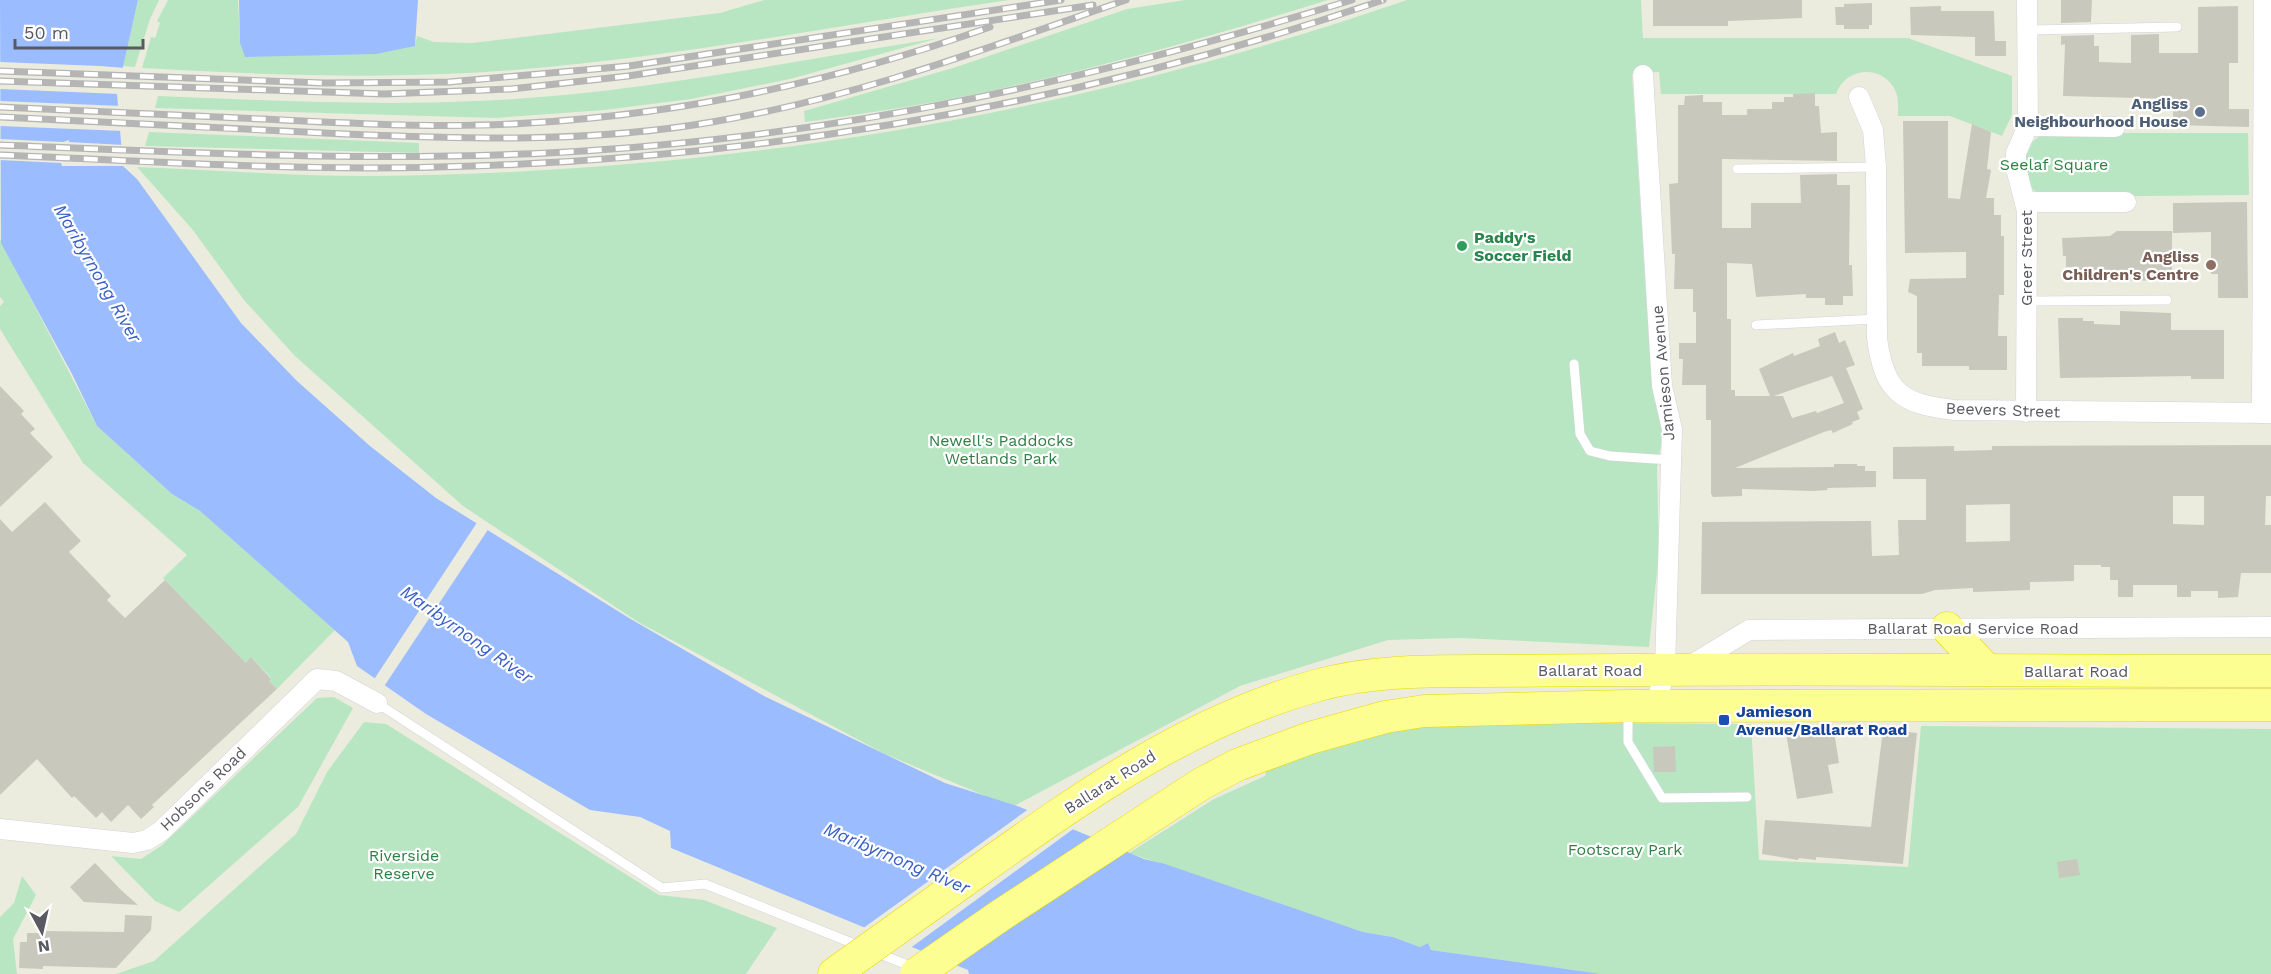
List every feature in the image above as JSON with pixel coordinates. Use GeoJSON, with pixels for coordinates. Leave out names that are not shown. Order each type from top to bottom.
{"type":"FeatureCollection","features":[{"type":"Feature","properties":{"kind":"highway"},"geometry":{"type":"LineString","coordinates":[[1947,628],[1987,670]]}},
{"type":"Feature","properties":{"kind":"highway","name":"Ballarat Road"},"geometry":{"type":"LineString","coordinates":[[843,968],[1078,800],[1153,753],[1226,718],[1288,694],[1350,678],[1428,671],[1675,669],[2271,671]]}},
{"type":"Feature","properties":{"kind":"highway","name":"Ballarat Road"},"geometry":{"type":"LineString","coordinates":[[916,974],[1182,795],[1237,765],[1347,726],[1424,711],[1642,706],[2271,705]]}},
{"type":"Feature","properties":{"kind":"street","name":"Greer Street"},"geometry":{"type":"LineString","coordinates":[[2025,412],[2025,202],[2016,168],[2016,153],[2028,126],[2027,0]]}},
{"type":"Feature","properties":{"kind":"street"},"geometry":{"type":"LineString","coordinates":[[2264,0],[2267,165],[2267,413]]}},
{"type":"Feature","properties":{"kind":"street","name":"Jamieson Avenue"},"geometry":{"type":"LineString","coordinates":[[1642,706],[1675,669],[1670,460],[1672,429],[1662,386],[1643,75]]}},
{"type":"Feature","properties":{"kind":"street","name":"Beevers Street"},"geometry":{"type":"LineString","coordinates":[[1859,97],[1873,130],[1876,167],[1877,318],[1881,364],[1897,393],[1930,407],[2025,412],[2267,413]]}},
{"type":"Feature","properties":{"kind":"street"},"geometry":{"type":"LineString","coordinates":[[2028,126],[2115,127]]}},
{"type":"Feature","properties":{"kind":"street"},"geometry":{"type":"LineString","coordinates":[[2025,202],[2126,202]]}},
{"type":"Feature","properties":{"kind":"street","name":"Ballarat Road Service Road"},"geometry":{"type":"LineString","coordinates":[[1675,669],[1749,630],[2271,627]]}},
{"type":"Feature","properties":{"kind":"street","name":"Hobsons Road"},"geometry":{"type":"LineString","coordinates":[[0,829],[111,842],[133,843],[147,840],[161,831],[317,679],[336,681],[377,703]]}},
{"type":"Feature","properties":{"kind":"lane"},"geometry":{"type":"LineString","coordinates":[[2027,30],[2177,27]]}},
{"type":"Feature","properties":{"kind":"lane"},"geometry":{"type":"LineString","coordinates":[[1737,169],[1876,167]]}},
{"type":"Feature","properties":{"kind":"lane"},"geometry":{"type":"LineString","coordinates":[[2026,301],[2167,300]]}},
{"type":"Feature","properties":{"kind":"lane"},"geometry":{"type":"LineString","coordinates":[[1756,325],[1877,318]]}},
{"type":"Feature","properties":{"kind":"lane"},"geometry":{"type":"LineString","coordinates":[[1574,364],[1580,434],[1590,451],[1610,456],[1670,460]]}},
{"type":"Feature","properties":{"kind":"lane"},"geometry":{"type":"LineString","coordinates":[[377,703],[662,888],[705,884],[929,974]]}},
{"type":"Feature","properties":{"kind":"lane"},"geometry":{"type":"LineString","coordinates":[[1642,706],[1628,742],[1662,798],[1747,797]]}},
{"type":"Feature","properties":{"kind":"green space"},"geometry":{"type":"Polygon","coordinates":[[[138,0],[159,0],[150,19],[135,67],[123,66],[138,0]]]}},
{"type":"Feature","properties":{"kind":"green space"},"geometry":{"type":"Polygon","coordinates":[[[168,0],[238,0],[240,43],[415,46],[417,36],[434,42],[472,43],[720,13],[764,0],[1009,0],[638,57],[514,70],[374,76],[142,68],[151,37],[155,38],[160,23],[157,21],[168,0]]]}},
{"type":"Feature","properties":{"kind":"green space"},"geometry":{"type":"Polygon","coordinates":[[[1185,0],[1328,0],[1195,40],[1061,75],[951,99],[805,122],[804,111],[953,68],[1127,9],[1185,0]]]}},
{"type":"Feature","properties":{"kind":"green space","name":"Newell's Paddocks Wetlands Park"},"geometry":{"type":"Polygon","coordinates":[[[1407,0],[1641,0],[1643,38],[1908,38],[2012,76],[2012,115],[2002,136],[1950,116],[1898,116],[1894,88],[1888,80],[1872,72],[1855,74],[1841,85],[1836,94],[1661,94],[1659,72],[1632,74],[1650,356],[1663,433],[1657,468],[1659,553],[1649,647],[1461,638],[1388,640],[1240,686],[1012,807],[885,754],[638,622],[463,506],[295,356],[244,300],[192,229],[137,167],[371,176],[504,172],[636,164],[766,150],[896,130],[1025,106],[1153,76],[1280,41],[1407,0]]]}},
{"type":"Feature","properties":{"kind":"green space"},"geometry":{"type":"Polygon","coordinates":[[[939,38],[790,79],[691,99],[604,110],[496,118],[155,108],[158,96],[397,103],[534,98],[650,85],[939,38]]]}},
{"type":"Feature","properties":{"kind":"green space"},"geometry":{"type":"Polygon","coordinates":[[[149,132],[419,143],[419,153],[145,146],[149,132]]]}},
{"type":"Feature","properties":{"kind":"green space","name":"Seelaf Square"},"geometry":{"type":"Polygon","coordinates":[[[2046,133],[2248,133],[2249,195],[2046,197],[2027,183],[2021,165],[2028,147],[2035,139],[2046,133]]]}},
{"type":"Feature","properties":{"kind":"green space"},"geometry":{"type":"Polygon","coordinates":[[[0,239],[97,426],[172,494],[200,511],[335,630],[277,689],[269,681],[271,678],[252,658],[246,663],[163,578],[187,555],[83,463],[0,329],[0,306],[4,302],[0,297],[0,239]]]}},
{"type":"Feature","properties":{"kind":"green space"},"geometry":{"type":"Polygon","coordinates":[[[334,697],[353,708],[298,807],[179,912],[155,901],[111,856],[141,859],[161,846],[317,698],[334,697]]]}},
{"type":"Feature","properties":{"kind":"green space","name":"Riverside Reserve"},"geometry":{"type":"Polygon","coordinates":[[[364,722],[386,724],[659,895],[704,900],[777,928],[746,974],[116,974],[154,961],[296,834],[327,772],[364,722]]]}},
{"type":"Feature","properties":{"kind":"green space","name":"Footscray Park"},"geometry":{"type":"Polygon","coordinates":[[[1460,722],[1751,724],[1759,860],[1908,867],[1921,726],[2271,729],[2271,974],[1602,974],[1431,950],[1428,943],[1420,947],[1393,937],[1363,932],[1129,853],[1214,799],[1265,776],[1267,769],[1306,754],[1390,731],[1460,722]]]}},
{"type":"Feature","properties":{"kind":"green space"},"geometry":{"type":"Polygon","coordinates":[[[22,876],[36,895],[13,939],[17,974],[0,974],[0,917],[14,903],[22,876]]]}},
{"type":"Feature","properties":{"kind":"water","name":"Maribyrnong River"},"geometry":{"type":"Polygon","coordinates":[[[0,0],[138,0],[117,94],[123,166],[137,179],[241,323],[297,381],[370,446],[436,498],[629,618],[764,696],[945,783],[1020,807],[1144,859],[1165,864],[1363,932],[1393,937],[1420,947],[1428,943],[1431,950],[1602,974],[969,974],[968,970],[671,848],[670,831],[640,817],[590,810],[426,714],[357,666],[348,642],[200,511],[172,494],[97,426],[72,374],[1,243],[0,0]]]}},
{"type":"Feature","properties":{"kind":"water"},"geometry":{"type":"Polygon","coordinates":[[[239,0],[418,0],[415,46],[376,54],[245,57],[240,43],[239,0]]]}},
{"type":"Feature","properties":{"kind":"pier"},"geometry":{"type":"Polygon","coordinates":[[[0,62],[125,68],[120,94],[0,89],[0,62]]]}},
{"type":"Feature","properties":{"kind":"pier"},"geometry":{"type":"Polygon","coordinates":[[[0,101],[121,106],[123,131],[0,126],[0,101]]]}},
{"type":"Feature","properties":{"kind":"pier"},"geometry":{"type":"Polygon","coordinates":[[[0,139],[63,142],[69,140],[69,142],[124,145],[128,166],[62,166],[61,163],[0,160],[0,139]]]}},
{"type":"Feature","properties":{"kind":"pier"},"geometry":{"type":"Polygon","coordinates":[[[478,521],[489,528],[383,688],[373,681],[478,521]]]}},
{"type":"Feature","properties":{"kind":"pier"},"geometry":{"type":"Polygon","coordinates":[[[1030,808],[1076,827],[909,949],[862,929],[1030,808]]]}},
{"type":"Feature","properties":{"kind":"building"},"geometry":{"type":"Polygon","coordinates":[[[1653,0],[1802,0],[1802,18],[1728,21],[1728,26],[1653,26],[1653,0]]]}},
{"type":"Feature","properties":{"kind":"building"},"geometry":{"type":"Polygon","coordinates":[[[2061,0],[2092,0],[2091,22],[2061,23],[2061,0]]]}},
{"type":"Feature","properties":{"kind":"building"},"geometry":{"type":"Polygon","coordinates":[[[1872,3],[1872,25],[1869,25],[1869,29],[1844,29],[1844,25],[1836,25],[1835,7],[1844,7],[1844,4],[1872,3]]]}},
{"type":"Feature","properties":{"kind":"building"},"geometry":{"type":"Polygon","coordinates":[[[1941,6],[1941,11],[1994,11],[1995,41],[2006,41],[2006,56],[1975,56],[1975,37],[1911,35],[1910,7],[1941,6]]]}},
{"type":"Feature","properties":{"kind":"building"},"geometry":{"type":"Polygon","coordinates":[[[2238,6],[2238,63],[2229,63],[2229,109],[2249,109],[2249,127],[2173,125],[2173,99],[2063,96],[2065,44],[2061,45],[2061,36],[2094,35],[2094,46],[2099,46],[2099,62],[2131,63],[2131,35],[2159,34],[2159,53],[2198,53],[2198,7],[2238,6]]]}},
{"type":"Feature","properties":{"kind":"building"},"geometry":{"type":"Polygon","coordinates":[[[1815,93],[1815,106],[1819,106],[1821,133],[1837,132],[1837,161],[1722,159],[1722,228],[1751,228],[1751,203],[1801,203],[1800,175],[1837,174],[1837,185],[1850,185],[1849,265],[1852,265],[1853,296],[1843,296],[1843,305],[1825,305],[1825,298],[1806,298],[1806,294],[1756,297],[1752,264],[1727,263],[1727,319],[1731,319],[1731,390],[1735,390],[1735,396],[1770,396],[1759,369],[1793,353],[1794,356],[1820,346],[1818,339],[1835,332],[1839,343],[1845,340],[1855,365],[1846,368],[1863,409],[1857,412],[1860,419],[1852,422],[1853,424],[1833,433],[1831,430],[1824,432],[1735,468],[1834,467],[1834,464],[1857,464],[1857,466],[1865,466],[1865,471],[1876,471],[1876,487],[1827,488],[1828,490],[1813,491],[1742,489],[1742,496],[1713,497],[1711,494],[1711,420],[1706,420],[1706,385],[1682,385],[1683,359],[1679,359],[1679,343],[1696,343],[1696,312],[1693,312],[1693,289],[1674,289],[1675,254],[1672,254],[1669,184],[1678,183],[1678,105],[1684,105],[1685,96],[1703,95],[1703,102],[1722,102],[1722,115],[1747,115],[1747,109],[1772,109],[1772,102],[1784,102],[1784,97],[1793,97],[1793,94],[1815,93]],[[1832,376],[1774,396],[1783,396],[1792,418],[1816,411],[1817,413],[1844,403],[1832,376]]]}},
{"type":"Feature","properties":{"kind":"building"},"geometry":{"type":"Polygon","coordinates":[[[1903,121],[1948,121],[1948,198],[1960,199],[1972,124],[1991,132],[1987,169],[1991,170],[1986,198],[1994,198],[1994,215],[2001,215],[2001,236],[2004,236],[2004,295],[1999,295],[1998,336],[2007,336],[2007,370],[1969,370],[1969,366],[1922,366],[1922,353],[1917,353],[1917,296],[1908,292],[1910,279],[1966,278],[1966,252],[1905,253],[1903,121]]]}},
{"type":"Feature","properties":{"kind":"building"},"geometry":{"type":"Polygon","coordinates":[[[2247,202],[2248,298],[2218,298],[2218,274],[2211,274],[2211,232],[2173,233],[2173,203],[2247,202]]]}},
{"type":"Feature","properties":{"kind":"building"},"geometry":{"type":"Polygon","coordinates":[[[2117,231],[2172,231],[2172,280],[2076,282],[2076,267],[2066,267],[2062,238],[2110,236],[2117,231]]]}},
{"type":"Feature","properties":{"kind":"building"},"geometry":{"type":"Polygon","coordinates":[[[2120,311],[2171,313],[2171,330],[2224,330],[2224,379],[2191,379],[2191,376],[2060,378],[2058,318],[2083,318],[2083,321],[2094,321],[2094,324],[2120,325],[2120,311]]]}},
{"type":"Feature","properties":{"kind":"building"},"geometry":{"type":"Polygon","coordinates":[[[0,386],[24,411],[21,414],[35,429],[30,433],[53,457],[0,507],[0,386]]]}},
{"type":"Feature","properties":{"kind":"building"},"geometry":{"type":"Polygon","coordinates":[[[2271,445],[2271,496],[2266,496],[2265,525],[2271,525],[2271,573],[2241,573],[2238,597],[2218,598],[2218,591],[2191,591],[2191,597],[2177,597],[2177,585],[2133,585],[2133,597],[2118,597],[2118,580],[2110,580],[2110,567],[2101,567],[2101,565],[2074,565],[2074,581],[2030,582],[2030,590],[1973,592],[1973,588],[1935,590],[1922,594],[1701,594],[1702,522],[1871,521],[1872,556],[1899,555],[1898,520],[1926,520],[1926,479],[1893,479],[1893,447],[1954,446],[1954,451],[1992,450],[1992,446],[2271,445]],[[2173,496],[2173,524],[2204,525],[2204,496],[2173,496]],[[2010,504],[1966,505],[1966,542],[2010,541],[2010,504]]]}},
{"type":"Feature","properties":{"kind":"building"},"geometry":{"type":"Polygon","coordinates":[[[45,502],[81,541],[69,552],[111,596],[107,600],[125,618],[165,580],[246,663],[251,657],[277,689],[152,805],[154,807],[141,819],[128,805],[111,822],[102,812],[96,818],[74,796],[72,798],[37,759],[0,795],[0,519],[12,532],[45,502]]]}},
{"type":"Feature","properties":{"kind":"building"},"geometry":{"type":"Polygon","coordinates":[[[1833,725],[1839,763],[1828,765],[1833,793],[1797,799],[1786,733],[1833,725]]]}},
{"type":"Feature","properties":{"kind":"building"},"geometry":{"type":"Polygon","coordinates":[[[1883,729],[1917,733],[1903,864],[1816,857],[1816,860],[1799,858],[1798,860],[1762,854],[1765,820],[1871,827],[1883,729]]]}},
{"type":"Feature","properties":{"kind":"building"},"geometry":{"type":"Polygon","coordinates":[[[1675,746],[1676,772],[1654,772],[1653,747],[1675,746]]]}},
{"type":"Feature","properties":{"kind":"building"},"geometry":{"type":"Polygon","coordinates":[[[2077,859],[2080,875],[2059,878],[2057,862],[2077,859]]]}},
{"type":"Feature","properties":{"kind":"building"},"geometry":{"type":"Polygon","coordinates":[[[95,863],[138,905],[84,902],[70,887],[95,863]]]}},
{"type":"Feature","properties":{"kind":"building"},"geometry":{"type":"Polygon","coordinates":[[[125,915],[152,916],[151,930],[116,968],[43,966],[43,969],[19,968],[20,942],[27,942],[27,933],[44,933],[44,931],[124,932],[125,915]]]}},
{"type":"Feature","properties":{"kind":"railway"},"geometry":{"type":"LineString","coordinates":[[0,71],[325,83],[449,82],[629,66],[1061,0]]}},
{"type":"Feature","properties":{"kind":"railway"},"geometry":{"type":"LineString","coordinates":[[0,117],[302,132],[483,138],[575,136],[666,129],[765,112],[870,85],[922,70],[1126,0]]}},
{"type":"Feature","properties":{"kind":"railway"},"geometry":{"type":"LineString","coordinates":[[0,145],[292,156],[438,156],[511,155],[683,143],[877,116],[1068,78],[1257,28],[1352,0]]}},
{"type":"Feature","properties":{"kind":"railway"},"geometry":{"type":"LineString","coordinates":[[0,155],[218,165],[382,168],[558,162],[678,153],[797,139],[916,120],[1034,97],[1151,69],[1268,37],[1383,0]]}},
{"type":"Feature","properties":{"kind":"railway"},"geometry":{"type":"LineString","coordinates":[[0,81],[384,94],[511,89],[628,76],[1093,5]]}},
{"type":"Feature","properties":{"kind":"railway"},"geometry":{"type":"LineString","coordinates":[[0,107],[362,124],[495,125],[528,123],[646,112],[762,92],[877,63],[990,27]]}},
{"type":"Feature","properties":{"kind":"place","name":"Angliss Neighbourhood House"},"geometry":{"type":"Point","coordinates":[2200,112]}},
{"type":"Feature","properties":{"kind":"place","name":"Paddy's Soccer Field"},"geometry":{"type":"Point","coordinates":[1462,246]}},
{"type":"Feature","properties":{"kind":"place","name":"Angliss Children's Centre"},"geometry":{"type":"Point","coordinates":[2211,265]}},
{"type":"Feature","properties":{"kind":"place","name":"Jamieson Avenue/Ballarat Road"},"geometry":{"type":"Point","coordinates":[1724,720]}}]}
